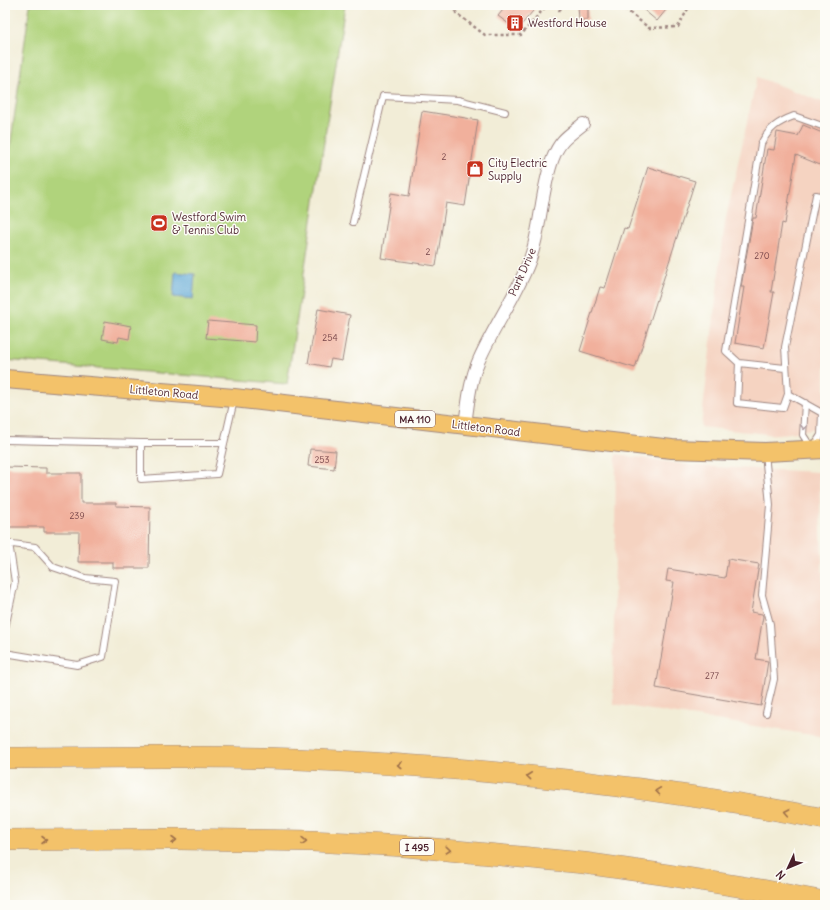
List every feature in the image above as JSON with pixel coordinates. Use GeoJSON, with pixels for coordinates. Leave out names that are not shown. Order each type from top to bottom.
{"type":"FeatureCollection","features":[{"type":"Feature","properties":{"kind":"highway"},"geometry":{"type":"LineString","coordinates":[[5,758],[156,756],[338,761],[426,766],[618,786],[767,808],[825,819]]}},
{"type":"Feature","properties":{"kind":"highway","name":"I 495"},"geometry":{"type":"LineString","coordinates":[[5,840],[312,841],[404,846],[599,865],[762,890],[825,902]]}},
{"type":"Feature","properties":{"kind":"main road","name":"Littleton Road"},"geometry":{"type":"LineString","coordinates":[[5,379],[234,398],[672,449],[765,452],[818,449]]}},
{"type":"Feature","properties":{"kind":"street","name":"Park Drive"},"geometry":{"type":"LineString","coordinates":[[465,425],[470,389],[479,361],[529,263],[539,225],[546,178],[553,157],[562,140],[583,124]]}},
{"type":"Feature","properties":{"kind":"lane"},"geometry":{"type":"LineString","coordinates":[[353,222],[383,96],[458,100],[505,112]]}},
{"type":"Feature","properties":{"kind":"lane"},"geometry":{"type":"LineString","coordinates":[[785,368],[739,363],[726,351],[761,144],[766,133],[781,121],[794,116],[825,127]]}},
{"type":"Feature","properties":{"kind":"lane"},"geometry":{"type":"LineString","coordinates":[[739,363],[737,403],[783,408],[788,394],[785,368],[785,347],[816,195],[825,197]]}},
{"type":"Feature","properties":{"kind":"lane"},"geometry":{"type":"LineString","coordinates":[[788,394],[824,412],[818,449]]}},
{"type":"Feature","properties":{"kind":"lane"},"geometry":{"type":"LineString","coordinates":[[140,443],[141,479],[217,474],[234,398]]}},
{"type":"Feature","properties":{"kind":"lane"},"geometry":{"type":"LineString","coordinates":[[805,403],[804,435],[818,449]]}},
{"type":"Feature","properties":{"kind":"lane"},"geometry":{"type":"LineString","coordinates":[[5,440],[224,443]]}},
{"type":"Feature","properties":{"kind":"lane"},"geometry":{"type":"LineString","coordinates":[[765,452],[770,505],[762,595],[770,624],[774,679],[766,713]]}},
{"type":"Feature","properties":{"kind":"lane"},"geometry":{"type":"LineString","coordinates":[[5,628],[15,582],[7,543],[35,547],[53,567],[85,578],[115,581],[103,657],[77,665],[5,653]]}},
{"type":"Feature","properties":{"kind":"path"},"geometry":{"type":"LineString","coordinates":[[456,5],[456,13],[485,35],[521,35],[547,5]]}},
{"type":"Feature","properties":{"kind":"path"},"geometry":{"type":"LineString","coordinates":[[554,5],[559,10],[566,5]]}},
{"type":"Feature","properties":{"kind":"path"},"geometry":{"type":"LineString","coordinates":[[620,5],[649,28],[678,27],[690,5]]}},
{"type":"Feature","properties":{"kind":"shaded area"},"geometry":{"type":"Polygon","coordinates":[[[757,77],[825,103],[825,427],[777,435],[701,427],[725,222],[757,77]]]}},
{"type":"Feature","properties":{"kind":"shaded area"},"geometry":{"type":"Polygon","coordinates":[[[616,454],[694,466],[819,472],[825,649],[825,737],[613,704],[616,454]]]}},
{"type":"Feature","properties":{"kind":"green space","name":"Westford Swim & Tennis Club"},"geometry":{"type":"Polygon","coordinates":[[[30,5],[345,5],[287,384],[5,360],[5,183],[30,5]]]}},
{"type":"Feature","properties":{"kind":"water"},"geometry":{"type":"Polygon","coordinates":[[[175,272],[195,274],[193,299],[173,297],[175,272]]]}},
{"type":"Feature","properties":{"kind":"building","name":"Westford House"},"geometry":{"type":"Polygon","coordinates":[[[507,5],[538,5],[517,30],[498,16],[507,5]]]}},
{"type":"Feature","properties":{"kind":"building","name":"Westford House"},"geometry":{"type":"Polygon","coordinates":[[[578,5],[588,5],[588,20],[579,20],[578,5]]]}},
{"type":"Feature","properties":{"kind":"building"},"geometry":{"type":"Polygon","coordinates":[[[638,5],[670,5],[657,21],[638,5]]]}},
{"type":"Feature","properties":{"kind":"building"},"geometry":{"type":"Polygon","coordinates":[[[422,111],[478,120],[465,206],[446,203],[436,266],[381,258],[391,193],[409,196],[422,111]]]}},
{"type":"Feature","properties":{"kind":"building"},"geometry":{"type":"Polygon","coordinates":[[[803,125],[825,134],[825,167],[796,155],[785,224],[782,223],[771,292],[774,292],[764,348],[735,343],[744,287],[741,287],[753,218],[756,218],[767,149],[774,150],[777,132],[798,136],[803,125]]]}},
{"type":"Feature","properties":{"kind":"building"},"geometry":{"type":"Polygon","coordinates":[[[648,167],[695,181],[635,368],[580,351],[600,287],[605,288],[624,228],[628,229],[648,167]]]}},
{"type":"Feature","properties":{"kind":"building"},"geometry":{"type":"Polygon","coordinates":[[[318,309],[350,315],[342,361],[331,359],[329,367],[308,363],[318,309]]]}},
{"type":"Feature","properties":{"kind":"building"},"geometry":{"type":"Polygon","coordinates":[[[105,321],[131,326],[129,339],[119,337],[118,342],[102,339],[105,321]]]}},
{"type":"Feature","properties":{"kind":"building"},"geometry":{"type":"Polygon","coordinates":[[[208,321],[256,325],[255,342],[206,338],[208,321]]]}},
{"type":"Feature","properties":{"kind":"building"},"geometry":{"type":"Polygon","coordinates":[[[310,449],[336,451],[334,469],[308,466],[310,449]]]}},
{"type":"Feature","properties":{"kind":"building"},"geometry":{"type":"Polygon","coordinates":[[[5,467],[46,468],[46,473],[81,473],[81,503],[116,503],[116,506],[150,507],[149,568],[113,568],[113,562],[78,562],[79,532],[44,532],[44,527],[9,527],[9,523],[5,523],[5,467]]]}},
{"type":"Feature","properties":{"kind":"building"},"geometry":{"type":"Polygon","coordinates":[[[728,559],[759,564],[751,612],[762,614],[763,616],[756,659],[768,661],[761,706],[656,688],[674,582],[666,581],[668,569],[725,578],[728,559]]]}},
{"type":"Feature","properties":{"kind":"place","name":"Westford House"},"geometry":{"type":"Point","coordinates":[515,23]}},
{"type":"Feature","properties":{"kind":"place","name":"City Electric Supply"},"geometry":{"type":"Point","coordinates":[475,169]}},
{"type":"Feature","properties":{"kind":"place","name":"Westford Swim & Tennis Club"},"geometry":{"type":"Point","coordinates":[159,223]}}]}
